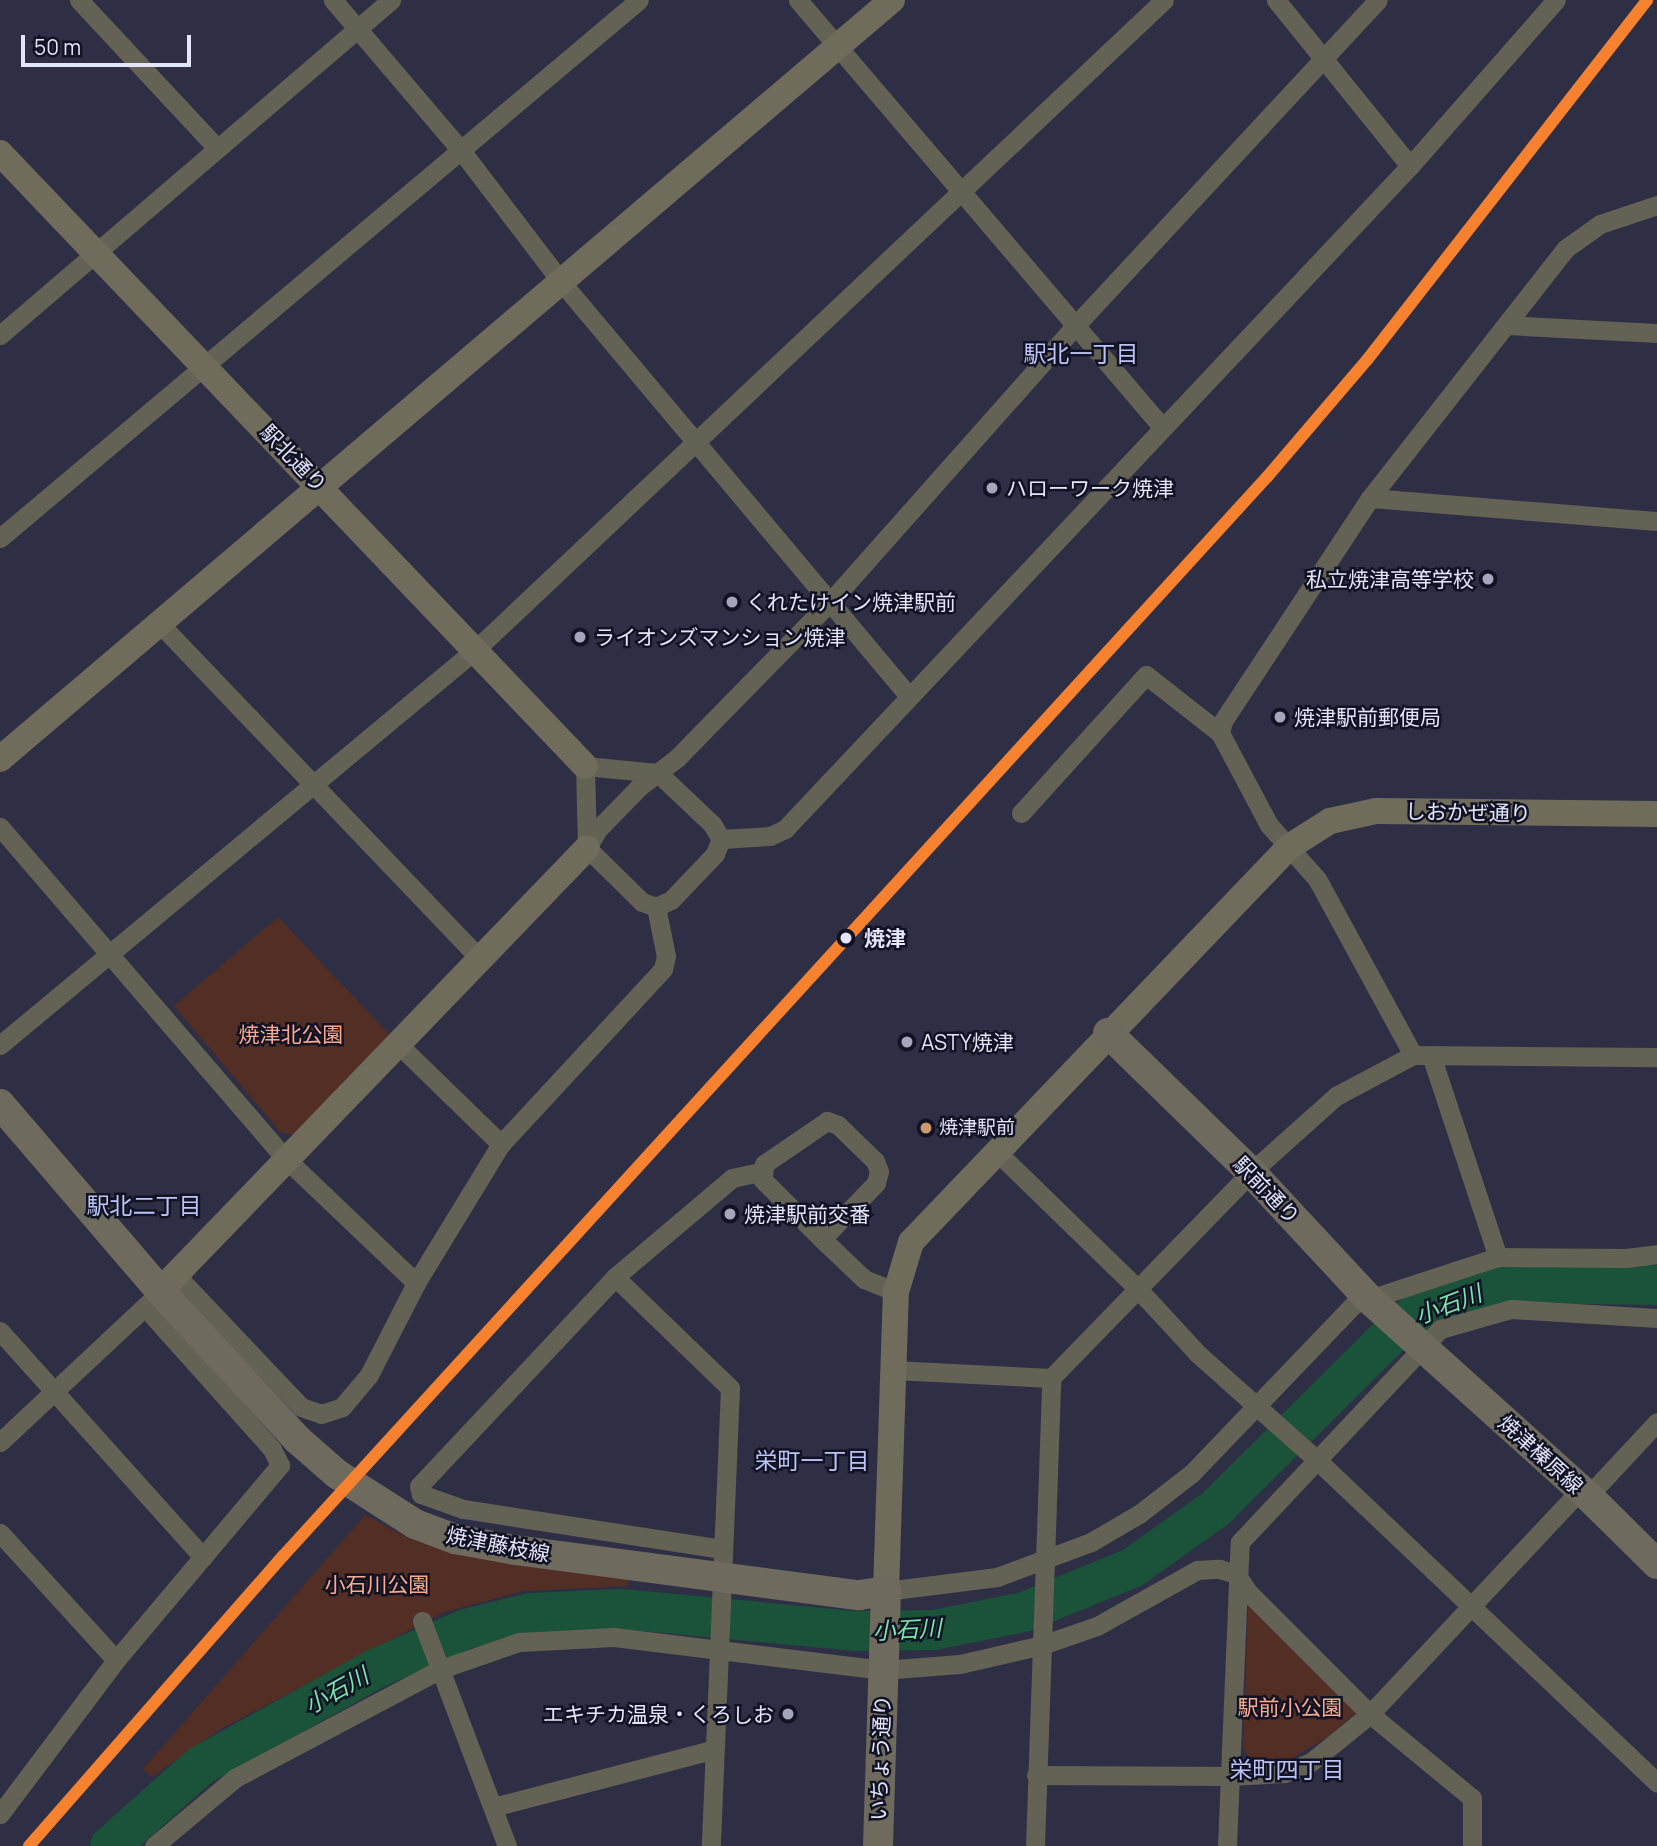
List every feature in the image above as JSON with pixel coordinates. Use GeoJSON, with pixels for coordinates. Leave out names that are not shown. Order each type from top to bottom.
{"type":"FeatureCollection","features":[{"type":"Feature","properties":{"kind":"main road","name":"駅前通り"},"geometry":{"type":"LineString","coordinates":[[1108,1033],[1251,1172],[1374,1303],[1418,1344]]}},
{"type":"Feature","properties":{"kind":"main road","name":"焼津藤枝線"},"geometry":{"type":"LineString","coordinates":[[0,1104],[160,1291],[298,1440],[357,1488],[415,1524],[455,1539],[515,1550],[721,1572],[859,1595],[885,1602]]}},
{"type":"Feature","properties":{"kind":"main road","name":"焼津榛原線"},"geometry":{"type":"LineString","coordinates":[[1418,1344],[1585,1493],[1657,1564]]}},
{"type":"Feature","properties":{"kind":"main road"},"geometry":{"type":"LineString","coordinates":[[884,1660],[885,1602]]}},
{"type":"Feature","properties":{"kind":"main road","name":"いちょう通り"},"geometry":{"type":"LineString","coordinates":[[877,1846],[884,1660]]}},
{"type":"Feature","properties":{"kind":"street"},"geometry":{"type":"LineString","coordinates":[[79,0],[217,148]]}},
{"type":"Feature","properties":{"kind":"street"},"geometry":{"type":"LineString","coordinates":[[333,0],[460,149],[563,284],[908,695]]}},
{"type":"Feature","properties":{"kind":"street"},"geometry":{"type":"LineString","coordinates":[[0,335],[391,0]]}},
{"type":"Feature","properties":{"kind":"street"},"geometry":{"type":"LineString","coordinates":[[0,538],[639,0]]}},
{"type":"Feature","properties":{"kind":"street"},"geometry":{"type":"LineString","coordinates":[[798,0],[1162,427]]}},
{"type":"Feature","properties":{"kind":"street"},"geometry":{"type":"LineString","coordinates":[[0,759],[563,284],[892,0]]}},
{"type":"Feature","properties":{"kind":"street"},"geometry":{"type":"LineString","coordinates":[[0,1045],[475,650],[1164,0]]}},
{"type":"Feature","properties":{"kind":"street"},"geometry":{"type":"LineString","coordinates":[[1276,0],[1410,166]]}},
{"type":"Feature","properties":{"kind":"street"},"geometry":{"type":"LineString","coordinates":[[0,1442],[160,1291],[587,848],[598,829],[830,602],[1074,327],[1324,61],[1377,0]]}},
{"type":"Feature","properties":{"kind":"street"},"geometry":{"type":"LineString","coordinates":[[720,839],[770,836],[785,829],[908,695],[1410,166],[1556,0]]}},
{"type":"Feature","properties":{"kind":"street","name":"駅北通り"},"geometry":{"type":"LineString","coordinates":[[0,153],[97,251],[585,766]]}},
{"type":"Feature","properties":{"kind":"street"},"geometry":{"type":"LineString","coordinates":[[1220,733],[1223,721],[1370,498],[1581,234],[1657,205]]}},
{"type":"Feature","properties":{"kind":"street"},"geometry":{"type":"LineString","coordinates":[[1507,325],[1657,333]]}},
{"type":"Feature","properties":{"kind":"street"},"geometry":{"type":"LineString","coordinates":[[1370,498],[1657,521]]}},
{"type":"Feature","properties":{"kind":"street"},"geometry":{"type":"LineString","coordinates":[[160,624],[480,959]]}},
{"type":"Feature","properties":{"kind":"street"},"geometry":{"type":"LineString","coordinates":[[1021,813],[1146,676],[1220,733],[1269,825],[1317,878],[1423,1057],[1498,1257]]}},
{"type":"Feature","properties":{"kind":"street"},"geometry":{"type":"LineString","coordinates":[[585,766],[658,773],[712,824],[720,839],[706,864],[671,900],[656,906],[642,902],[587,848],[585,766]]}},
{"type":"Feature","properties":{"kind":"street","name":"しおかぜ通り"},"geometry":{"type":"LineString","coordinates":[[885,1602],[896,1292],[911,1242],[995,1150],[1289,848],[1330,821],[1376,811],[1657,814]]}},
{"type":"Feature","properties":{"kind":"street"},"geometry":{"type":"LineString","coordinates":[[0,827],[286,1159],[416,1283]]}},
{"type":"Feature","properties":{"kind":"street"},"geometry":{"type":"LineString","coordinates":[[160,1291],[301,1407],[321,1413],[342,1407],[356,1392],[416,1283],[501,1144],[663,969],[666,956],[656,906]]}},
{"type":"Feature","properties":{"kind":"street"},"geometry":{"type":"LineString","coordinates":[[398,1044],[501,1144]]}},
{"type":"Feature","properties":{"kind":"street"},"geometry":{"type":"LineString","coordinates":[[1035,1846],[1051,1378],[1251,1172],[1336,1096],[1423,1057],[1657,1057]]}},
{"type":"Feature","properties":{"kind":"street"},"geometry":{"type":"LineString","coordinates":[[822,1239],[876,1183],[879,1171],[875,1161],[838,1125],[827,1121],[764,1164],[762,1180],[822,1239],[864,1279],[896,1292]]}},
{"type":"Feature","properties":{"kind":"street"},"geometry":{"type":"LineString","coordinates":[[995,1150],[1139,1289],[1198,1354],[1311,1454],[1657,1783]]}},
{"type":"Feature","properties":{"kind":"street"},"geometry":{"type":"LineString","coordinates":[[721,1572],[463,1509],[421,1494],[419,1486],[615,1276],[732,1178],[761,1172]]}},
{"type":"Feature","properties":{"kind":"street"},"geometry":{"type":"LineString","coordinates":[[885,1602],[997,1577],[1045,1571],[1139,1514],[1265,1412],[1354,1304],[1374,1303],[1389,1295],[1498,1257],[1626,1258],[1657,1254]]}},
{"type":"Feature","properties":{"kind":"street"},"geometry":{"type":"LineString","coordinates":[[615,1276],[730,1388],[712,1751],[711,1846]]}},
{"type":"Feature","properties":{"kind":"street"},"geometry":{"type":"LineString","coordinates":[[0,1814],[116,1660],[280,1465],[272,1449],[160,1291]]}},
{"type":"Feature","properties":{"kind":"street"},"geometry":{"type":"LineString","coordinates":[[1227,1846],[1236,1574],[1240,1542],[1311,1454],[1418,1344],[1440,1329],[1511,1310],[1657,1318]]}},
{"type":"Feature","properties":{"kind":"street"},"geometry":{"type":"LineString","coordinates":[[0,1331],[203,1556]]}},
{"type":"Feature","properties":{"kind":"street"},"geometry":{"type":"LineString","coordinates":[[893,1370],[1051,1378]]}},
{"type":"Feature","properties":{"kind":"street"},"geometry":{"type":"LineString","coordinates":[[1036,1775],[1230,1776],[1285,1773],[1311,1762],[1370,1714],[1471,1607],[1657,1422]]}},
{"type":"Feature","properties":{"kind":"street"},"geometry":{"type":"LineString","coordinates":[[0,1533],[116,1660]]}},
{"type":"Feature","properties":{"kind":"street"},"geometry":{"type":"LineString","coordinates":[[153,1846],[235,1778],[439,1665],[519,1642],[568,1637],[614,1637],[960,1664],[1042,1645],[1130,1609],[1197,1570],[1219,1569],[1236,1574],[1249,1593],[1370,1714],[1472,1798],[1472,1846]]}},
{"type":"Feature","properties":{"kind":"street"},"geometry":{"type":"LineString","coordinates":[[422,1621],[507,1846]]}},
{"type":"Feature","properties":{"kind":"street"},"geometry":{"type":"LineString","coordinates":[[493,1807],[712,1751]]}},
{"type":"Feature","properties":{"kind":"green space","name":"焼津北公園"},"geometry":{"type":"Polygon","coordinates":[[[278,917],[391,1036],[293,1134],[281,1133],[174,1006],[278,917]]]}},
{"type":"Feature","properties":{"kind":"green space","name":"小石川公園"},"geometry":{"type":"Polygon","coordinates":[[[365,1515],[408,1538],[452,1552],[627,1578],[628,1586],[523,1591],[442,1613],[219,1730],[152,1777],[143,1769],[365,1515]]]}},
{"type":"Feature","properties":{"kind":"green space","name":"駅前小公園"},"geometry":{"type":"Polygon","coordinates":[[[1248,1603],[1359,1710],[1329,1736],[1291,1759],[1256,1766],[1243,1749],[1248,1603]]]}},
{"type":"Feature","properties":{"kind":"waterway","name":"小石川"},"geometry":{"type":"LineString","coordinates":[[110,1846],[200,1766],[377,1668],[466,1629],[531,1613],[622,1609],[856,1631],[934,1630],[1024,1612],[1132,1568],[1215,1509],[1402,1323],[1426,1307],[1509,1283],[1657,1285]]}},
{"type":"Feature","properties":{"kind":"transit line"},"geometry":{"type":"LineString","coordinates":[[29,1846],[283,1556],[1267,477],[1367,360],[1647,0]]}},
{"type":"Feature","properties":{"kind":"place","name":"ハローワーク焼津"},"geometry":{"type":"Point","coordinates":[992,488]}},
{"type":"Feature","properties":{"kind":"place","name":"私立焼津高等学校"},"geometry":{"type":"Point","coordinates":[1488,579]}},
{"type":"Feature","properties":{"kind":"place","name":"くれたけイン焼津駅前"},"geometry":{"type":"Point","coordinates":[732,602]}},
{"type":"Feature","properties":{"kind":"place","name":"ライオンズマンション焼津"},"geometry":{"type":"Point","coordinates":[580,637]}},
{"type":"Feature","properties":{"kind":"place","name":"焼津駅前郵便局"},"geometry":{"type":"Point","coordinates":[1280,717]}},
{"type":"Feature","properties":{"kind":"place","name":"焼津"},"geometry":{"type":"Point","coordinates":[846,938]}},
{"type":"Feature","properties":{"kind":"place","name":"ASTY焼津"},"geometry":{"type":"Point","coordinates":[907,1042]}},
{"type":"Feature","properties":{"kind":"place","name":"焼津駅前"},"geometry":{"type":"Point","coordinates":[926,1128]}},
{"type":"Feature","properties":{"kind":"place","name":"焼津駅前交番"},"geometry":{"type":"Point","coordinates":[730,1214]}},
{"type":"Feature","properties":{"kind":"place","name":"エキチカ温泉・くろしお"},"geometry":{"type":"Point","coordinates":[788,1714]}},
{"type":"Feature","properties":{"kind":"district","name":"駅北一丁目"},"geometry":{"type":"Point","coordinates":[1081,353]}},
{"type":"Feature","properties":{"kind":"district","name":"駅北二丁目"},"geometry":{"type":"Point","coordinates":[144,1205]}},
{"type":"Feature","properties":{"kind":"district","name":"栄町一丁目"},"geometry":{"type":"Point","coordinates":[812,1460]}},
{"type":"Feature","properties":{"kind":"district","name":"栄町四丁目"},"geometry":{"type":"Point","coordinates":[1287,1769]}}]}
